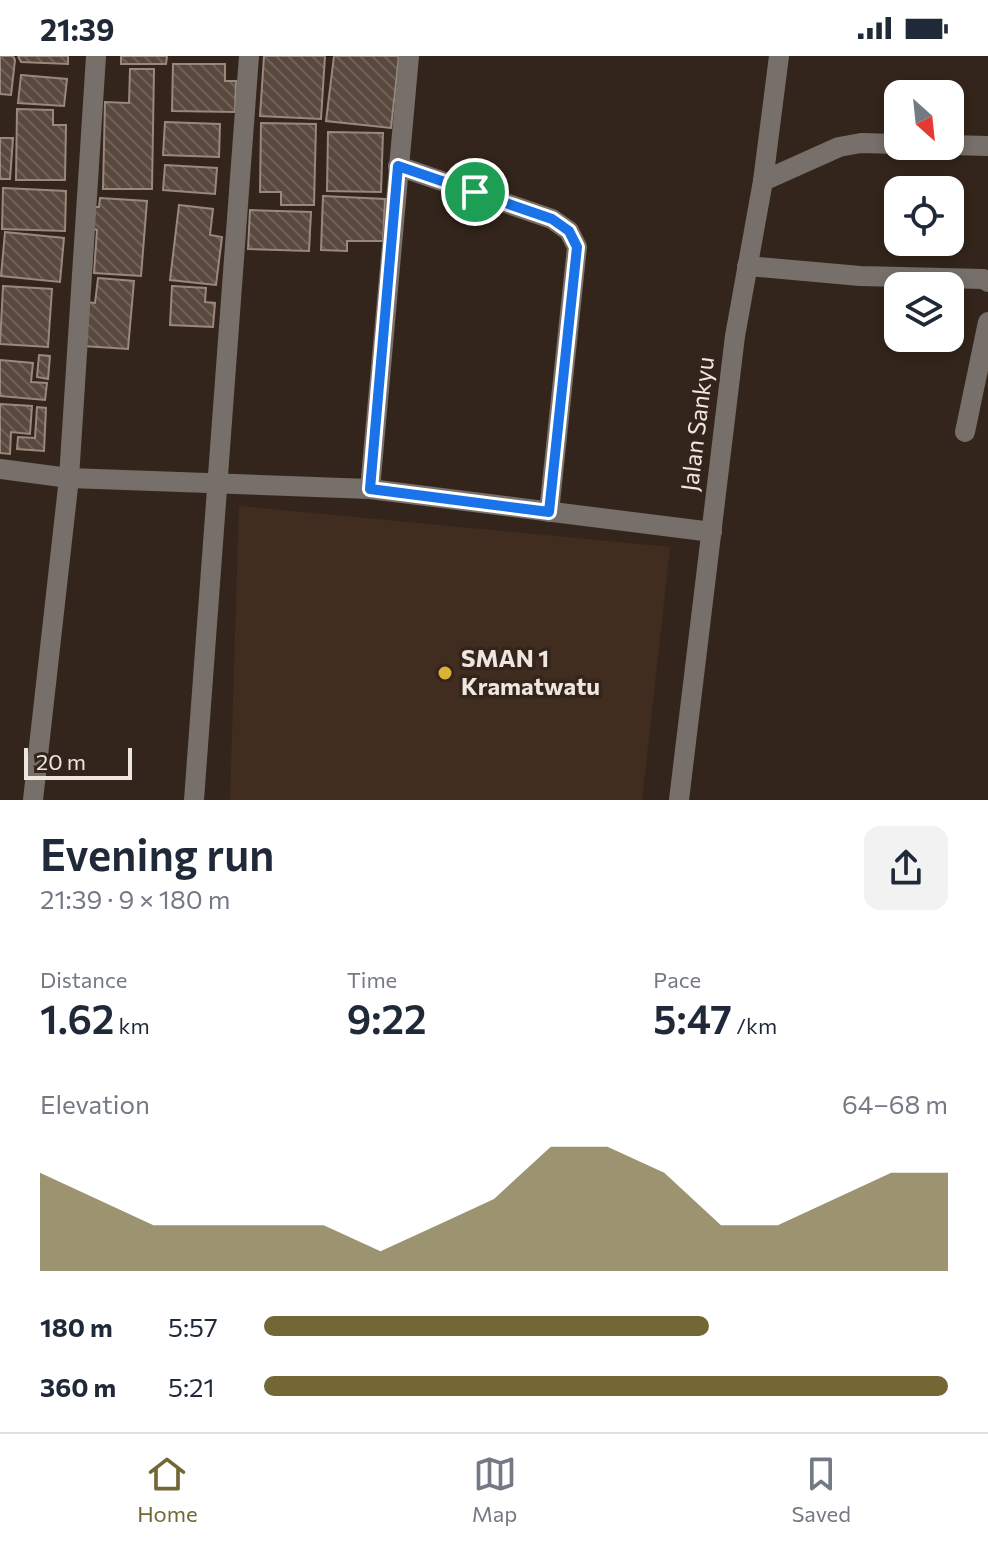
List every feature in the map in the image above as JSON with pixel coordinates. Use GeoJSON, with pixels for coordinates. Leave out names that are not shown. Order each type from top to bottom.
{"type":"FeatureCollection","features":[{"type":"Feature","properties":{"kind":"street"},"geometry":{"type":"LineString","coordinates":[[33,800],[69,478],[96,56]]}},
{"type":"Feature","properties":{"kind":"street"},"geometry":{"type":"LineString","coordinates":[[194,800],[249,56]]}},
{"type":"Feature","properties":{"kind":"street"},"geometry":{"type":"LineString","coordinates":[[370,489],[409,56]]}},
{"type":"Feature","properties":{"kind":"street","name":"Jalan Sankyu"},"geometry":{"type":"LineString","coordinates":[[679,800],[735,336],[763,181],[779,56]]}},
{"type":"Feature","properties":{"kind":"street"},"geometry":{"type":"LineString","coordinates":[[763,181],[839,147],[884,144]]}},
{"type":"Feature","properties":{"kind":"street"},"geometry":{"type":"LineString","coordinates":[[964,145],[988,146]]}},
{"type":"Feature","properties":{"kind":"street"},"geometry":{"type":"LineString","coordinates":[[398,166],[552,219],[569,231],[577,247],[549,512]]}},
{"type":"Feature","properties":{"kind":"street"},"geometry":{"type":"LineString","coordinates":[[747,266],[860,276],[983,279],[988,282]]}},
{"type":"Feature","properties":{"kind":"street"},"geometry":{"type":"LineString","coordinates":[[965,432],[988,322]]}},
{"type":"Feature","properties":{"kind":"street"},"geometry":{"type":"LineString","coordinates":[[0,469],[69,478],[370,489],[712,532]]}},
{"type":"Feature","properties":{"kind":"shaded area","name":"SMAN 1 Kramatwatu"},"geometry":{"type":"Polygon","coordinates":[[[239,506],[670,547],[642,800],[230,800],[239,506]]]}},
{"type":"Feature","properties":{"kind":"building"},"geometry":{"type":"Polygon","coordinates":[[[0,56],[13,56],[15,60],[11,95],[0,94],[0,56]]]}},
{"type":"Feature","properties":{"kind":"building"},"geometry":{"type":"Polygon","coordinates":[[[18,56],[68,56],[68,64],[21,62],[18,56]]]}},
{"type":"Feature","properties":{"kind":"building"},"geometry":{"type":"Polygon","coordinates":[[[121,56],[167,56],[166,64],[121,64],[121,56]]]}},
{"type":"Feature","properties":{"kind":"building"},"geometry":{"type":"Polygon","coordinates":[[[264,56],[325,56],[321,119],[260,116],[264,56]]]}},
{"type":"Feature","properties":{"kind":"building"},"geometry":{"type":"Polygon","coordinates":[[[334,56],[399,56],[391,128],[326,121],[334,56]]]}},
{"type":"Feature","properties":{"kind":"building"},"geometry":{"type":"Polygon","coordinates":[[[173,64],[225,64],[225,81],[236,81],[235,112],[172,111],[173,64]]]}},
{"type":"Feature","properties":{"kind":"building"},"geometry":{"type":"Polygon","coordinates":[[[130,69],[154,69],[152,189],[103,189],[105,102],[129,103],[130,69]]]}},
{"type":"Feature","properties":{"kind":"building"},"geometry":{"type":"Polygon","coordinates":[[[21,75],[67,79],[64,106],[18,103],[21,75]]]}},
{"type":"Feature","properties":{"kind":"building"},"geometry":{"type":"Polygon","coordinates":[[[17,109],[53,110],[53,125],[66,125],[65,180],[16,180],[17,109]]]}},
{"type":"Feature","properties":{"kind":"building"},"geometry":{"type":"Polygon","coordinates":[[[165,122],[220,124],[219,157],[163,155],[165,122]]]}},
{"type":"Feature","properties":{"kind":"building"},"geometry":{"type":"Polygon","coordinates":[[[261,123],[316,124],[314,205],[281,205],[281,192],[260,192],[261,123]]]}},
{"type":"Feature","properties":{"kind":"building"},"geometry":{"type":"Polygon","coordinates":[[[328,132],[383,133],[381,192],[327,191],[328,132]]]}},
{"type":"Feature","properties":{"kind":"building"},"geometry":{"type":"Polygon","coordinates":[[[0,138],[13,138],[10,179],[0,179],[0,138]]]}},
{"type":"Feature","properties":{"kind":"building"},"geometry":{"type":"Polygon","coordinates":[[[165,165],[217,168],[215,194],[163,190],[165,165]]]}},
{"type":"Feature","properties":{"kind":"building"},"geometry":{"type":"Polygon","coordinates":[[[3,188],[66,191],[65,231],[2,229],[3,188]]]}},
{"type":"Feature","properties":{"kind":"building"},"geometry":{"type":"Polygon","coordinates":[[[323,196],[385,199],[383,241],[347,241],[347,251],[321,250],[323,196]]]}},
{"type":"Feature","properties":{"kind":"building"},"geometry":{"type":"Polygon","coordinates":[[[100,198],[147,201],[141,276],[94,273],[97,230],[92,228],[94,207],[99,207],[100,198]]]}},
{"type":"Feature","properties":{"kind":"building"},"geometry":{"type":"Polygon","coordinates":[[[179,205],[213,209],[210,235],[222,237],[216,285],[170,280],[179,205]]]}},
{"type":"Feature","properties":{"kind":"building"},"geometry":{"type":"Polygon","coordinates":[[[250,210],[311,212],[309,251],[248,249],[250,210]]]}},
{"type":"Feature","properties":{"kind":"building"},"geometry":{"type":"Polygon","coordinates":[[[5,232],[64,238],[60,282],[1,276],[5,232]]]}},
{"type":"Feature","properties":{"kind":"building"},"geometry":{"type":"Polygon","coordinates":[[[98,278],[134,281],[128,349],[83,346],[87,302],[95,303],[98,278]]]}},
{"type":"Feature","properties":{"kind":"building"},"geometry":{"type":"Polygon","coordinates":[[[3,286],[52,289],[48,347],[0,344],[3,286]]]}},
{"type":"Feature","properties":{"kind":"building"},"geometry":{"type":"Polygon","coordinates":[[[172,286],[206,288],[205,302],[215,303],[213,327],[170,325],[172,286]]]}},
{"type":"Feature","properties":{"kind":"building"},"geometry":{"type":"Polygon","coordinates":[[[39,355],[50,356],[48,379],[37,377],[39,355]]]}},
{"type":"Feature","properties":{"kind":"building"},"geometry":{"type":"Polygon","coordinates":[[[0,360],[33,363],[31,382],[47,383],[45,400],[0,396],[0,360]]]}},
{"type":"Feature","properties":{"kind":"building"},"geometry":{"type":"Polygon","coordinates":[[[0,404],[32,406],[30,434],[11,432],[10,454],[0,453],[0,404]]]}},
{"type":"Feature","properties":{"kind":"building"},"geometry":{"type":"Polygon","coordinates":[[[37,407],[46,408],[44,451],[17,449],[18,437],[35,438],[37,407]]]}},
{"type":"Feature","properties":{"kind":"place","name":"SMAN 1 Kramatwatu"},"geometry":{"type":"Point","coordinates":[445,673]}},
{"type":"Feature","properties":{"kind":"route"},"geometry":{"type":"LineString","coordinates":[[398,166],[475,192],[552,219],[569,231],[577,247],[549,512],[370,489],[398,166]]}}]}
